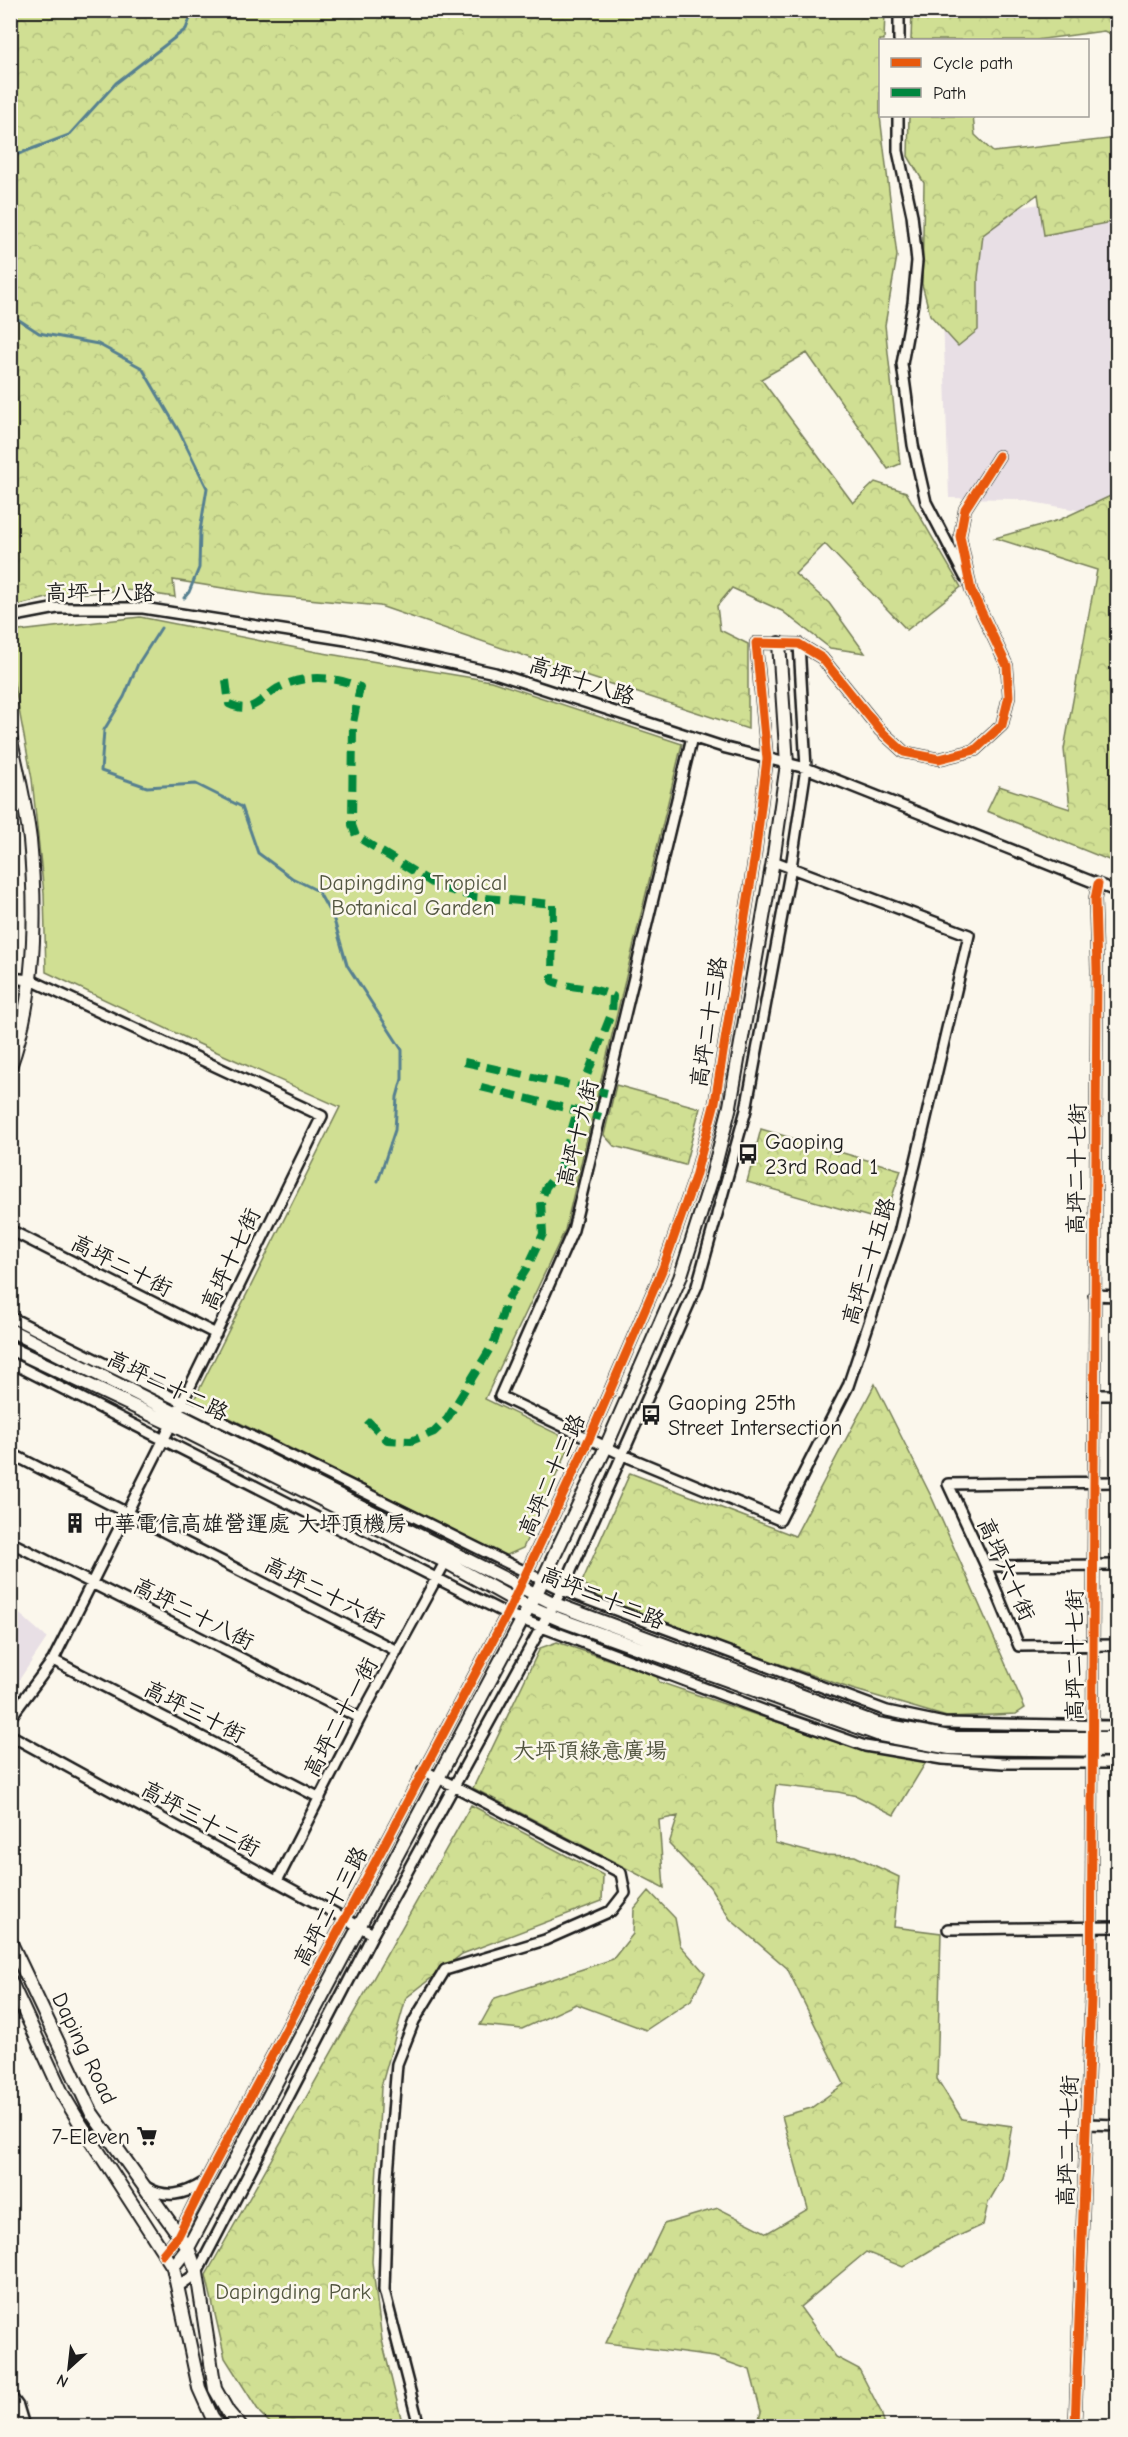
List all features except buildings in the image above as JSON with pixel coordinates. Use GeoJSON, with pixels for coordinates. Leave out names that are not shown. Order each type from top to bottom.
{"type":"FeatureCollection","features":[{"type":"Feature","properties":{"kind":"street"},"geometry":{"type":"LineString","coordinates":[[899,10],[899,39]]}},
{"type":"Feature","properties":{"kind":"street"},"geometry":{"type":"LineString","coordinates":[[779,643],[799,644],[822,658],[880,730],[904,752],[939,759],[975,750],[1002,725],[1009,696],[1007,666],[926,502],[913,445],[903,364],[913,303],[916,261],[912,215],[898,152],[898,117]]}},
{"type":"Feature","properties":{"kind":"street"},"geometry":{"type":"LineString","coordinates":[[971,590],[960,536],[965,509],[999,456]]}},
{"type":"Feature","properties":{"kind":"street","name":"高坪十八路"},"geometry":{"type":"LineString","coordinates":[[10,617],[57,608],[143,608],[346,640],[495,673],[692,737],[806,768],[1118,892]]}},
{"type":"Feature","properties":{"kind":"street","name":"高坪二十三路"},"geometry":{"type":"LineString","coordinates":[[163,2254],[178,2236],[521,1587],[663,1269],[695,1177],[715,1102],[755,855],[767,759],[756,643],[779,643],[787,764],[773,861],[730,1106],[711,1181],[680,1278],[606,1447],[529,1608],[188,2248],[174,2267]]}},
{"type":"Feature","properties":{"kind":"street"},"geometry":{"type":"LineString","coordinates":[[179,2286],[197,2273],[373,1934],[549,1616],[697,1286],[746,1110],[791,867],[806,768],[799,644]]}},
{"type":"Feature","properties":{"kind":"street"},"geometry":{"type":"LineString","coordinates":[[10,736],[29,838],[33,891],[31,980],[23,1023],[10,1067]]}},
{"type":"Feature","properties":{"kind":"street","name":"高坪十九街"},"geometry":{"type":"LineString","coordinates":[[623,1455],[501,1396],[573,1230],[692,737]]}},
{"type":"Feature","properties":{"kind":"street","name":"高坪二十五路"},"geometry":{"type":"LineString","coordinates":[[623,1455],[780,1520],[848,1386],[899,1233],[969,935],[773,861]]}},
{"type":"Feature","properties":{"kind":"street","name":"高坪二十七街"},"geometry":{"type":"LineString","coordinates":[[1075,2427],[1092,1928],[1093,1395],[1097,994],[1095,899],[1098,884]]}},
{"type":"Feature","properties":{"kind":"street","name":"高坪十七街"},"geometry":{"type":"LineString","coordinates":[[10,978],[31,980],[322,1116],[92,1583],[52,1660],[10,1718]]}},
{"type":"Feature","properties":{"kind":"street","name":"高坪二十街"},"geometry":{"type":"LineString","coordinates":[[10,1230],[216,1334]]}},
{"type":"Feature","properties":{"kind":"street"},"geometry":{"type":"LineString","coordinates":[[1094,1295],[1118,1296]]}},
{"type":"Feature","properties":{"kind":"street","name":"高坪二十二路"},"geometry":{"type":"LineString","coordinates":[[10,1317],[177,1413]]}},
{"type":"Feature","properties":{"kind":"street","name":"高坪二十二路"},"geometry":{"type":"LineString","coordinates":[[10,1330],[177,1413],[449,1557],[555,1604],[878,1724],[955,1738],[1094,1744],[1118,1763]]}},
{"type":"Feature","properties":{"kind":"street","name":"高坪二十二路"},"geometry":{"type":"LineString","coordinates":[[10,1348],[177,1413],[458,1539],[562,1590],[887,1711],[944,1723],[1094,1744],[1118,1750]]}},
{"type":"Feature","properties":{"kind":"street","name":"高坪二十二路"},"geometry":{"type":"LineString","coordinates":[[10,1362],[507,1614],[541,1629],[865,1746],[942,1759],[1003,1763],[1118,1738]]}},
{"type":"Feature","properties":{"kind":"street"},"geometry":{"type":"LineString","coordinates":[[1093,1395],[1118,1395]]}},
{"type":"Feature","properties":{"kind":"street","name":"高坪二十六街"},"geometry":{"type":"LineString","coordinates":[[10,1453],[397,1651]]}},
{"type":"Feature","properties":{"kind":"street"},"geometry":{"type":"LineString","coordinates":[[1093,1482],[1118,1482]]}},
{"type":"Feature","properties":{"kind":"street","name":"高坪六十街"},"geometry":{"type":"LineString","coordinates":[[1093,1482],[948,1484],[986,1566],[1019,1646],[1118,1646]]}},
{"type":"Feature","properties":{"kind":"street","name":"高坪二十一街"},"geometry":{"type":"LineString","coordinates":[[276,1881],[360,1718],[458,1539]]}},
{"type":"Feature","properties":{"kind":"street","name":"高坪二十八街"},"geometry":{"type":"LineString","coordinates":[[10,1542],[360,1718]]}},
{"type":"Feature","properties":{"kind":"street","name":"高坪二十二路"},"geometry":{"type":"LineString","coordinates":[[449,1557],[529,1608],[880,1735],[950,1748],[1094,1744],[1118,1726]]}},
{"type":"Feature","properties":{"kind":"street"},"geometry":{"type":"LineString","coordinates":[[986,1566],[1118,1565]]}},
{"type":"Feature","properties":{"kind":"street","name":"高坪三十街"},"geometry":{"type":"LineString","coordinates":[[52,1660],[320,1797]]}},
{"type":"Feature","properties":{"kind":"street","name":"高坪三十二街"},"geometry":{"type":"LineString","coordinates":[[10,1735],[373,1934]]}},
{"type":"Feature","properties":{"kind":"street"},"geometry":{"type":"LineString","coordinates":[[418,2427],[384,2290],[387,2187],[397,2064],[414,2021],[445,1970],[545,1940],[611,1911],[625,1893],[621,1873],[423,1770]]}},
{"type":"Feature","properties":{"kind":"street"},"geometry":{"type":"LineString","coordinates":[[948,1929],[1118,1927]]}},
{"type":"Feature","properties":{"kind":"street","name":"Daping Road"},"geometry":{"type":"LineString","coordinates":[[10,1941],[91,2112],[188,2248],[197,2273],[215,2389],[240,2427]]}},
{"type":"Feature","properties":{"kind":"street"},"geometry":{"type":"LineString","coordinates":[[12,1989],[32,1988]]}},
{"type":"Feature","properties":{"kind":"street","name":"Daping Road"},"geometry":{"type":"LineString","coordinates":[[12,1989],[63,2095],[163,2254],[174,2267],[199,2388],[219,2427]]}},
{"type":"Feature","properties":{"kind":"street"},"geometry":{"type":"LineString","coordinates":[[1087,2124],[1118,2126]]}},
{"type":"Feature","properties":{"kind":"street"},"geometry":{"type":"LineString","coordinates":[[140,2183],[165,2195],[180,2194],[205,2182]]}},
{"type":"Feature","properties":{"kind":"street"},"geometry":{"type":"LineString","coordinates":[[10,2395],[18,2406],[24,2427]]}},
{"type":"Feature","properties":{"kind":"shaded area"},"geometry":{"type":"Polygon","coordinates":[[[1117,190],[1117,517],[1015,499],[949,498],[940,222],[1117,190]]]}},
{"type":"Feature","properties":{"kind":"shaded area"},"geometry":{"type":"Polygon","coordinates":[[[11,1552],[15,1554],[14,1609],[47,1638],[11,1692],[11,1552]]]}},
{"type":"Feature","properties":{"kind":"green space"},"geometry":{"type":"Polygon","coordinates":[[[10,11],[885,11],[884,39],[879,39],[879,117],[897,256],[885,325],[900,464],[888,469],[807,353],[761,379],[853,503],[875,482],[906,492],[961,587],[907,630],[825,544],[795,574],[829,603],[865,653],[830,648],[782,611],[732,588],[717,606],[720,630],[748,644],[748,729],[380,606],[266,595],[173,580],[175,597],[126,590],[59,595],[11,607],[10,11]]]}},
{"type":"Feature","properties":{"kind":"green space"},"geometry":{"type":"Polygon","coordinates":[[[912,11],[1117,11],[1117,37],[1104,31],[1044,39],[911,39],[912,11]]]}},
{"type":"Feature","properties":{"kind":"green space"},"geometry":{"type":"Polygon","coordinates":[[[909,117],[973,117],[975,135],[993,152],[1117,138],[1117,221],[1044,235],[1038,194],[983,235],[978,277],[978,330],[958,346],[930,315],[922,284],[924,183],[908,156],[909,117]]]}},
{"type":"Feature","properties":{"kind":"green space"},"geometry":{"type":"Polygon","coordinates":[[[1117,493],[1118,862],[1116,863],[987,811],[999,786],[1070,809],[1064,749],[1097,570],[995,538],[1059,520],[1117,493]]]}},
{"type":"Feature","properties":{"kind":"green space","name":"Dapingding Tropical Botanical Garden"},"geometry":{"type":"Polygon","coordinates":[[[140,617],[317,652],[491,681],[682,744],[565,1230],[485,1399],[572,1441],[523,1548],[505,1556],[194,1400],[340,1107],[46,972],[44,894],[32,779],[11,667],[11,632],[140,617]]]}},
{"type":"Feature","properties":{"kind":"green space"},"geometry":{"type":"Polygon","coordinates":[[[616,1085],[700,1108],[685,1165],[614,1146],[604,1135],[616,1085]]]}},
{"type":"Feature","properties":{"kind":"green space"},"geometry":{"type":"Polygon","coordinates":[[[761,1129],[901,1170],[884,1221],[747,1182],[761,1129]]]}},
{"type":"Feature","properties":{"kind":"green space"},"geometry":{"type":"Polygon","coordinates":[[[875,1384],[932,1498],[1025,1708],[1016,1714],[947,1717],[852,1689],[647,1618],[601,1599],[582,1582],[630,1473],[795,1536],[875,1384]]]}},
{"type":"Feature","properties":{"kind":"green space","name":"大坪頂綠意廣場"},"geometry":{"type":"Polygon","coordinates":[[[557,1642],[657,1676],[659,1682],[851,1747],[926,1762],[894,1815],[857,1796],[776,1785],[773,1805],[775,1843],[821,1855],[855,1856],[899,1877],[894,1927],[941,1933],[937,2079],[962,2119],[1012,2126],[1002,2179],[988,2203],[983,2225],[941,2244],[903,2267],[866,2252],[800,2307],[836,2357],[859,2369],[881,2412],[885,2426],[757,2426],[761,2412],[750,2370],[714,2357],[606,2343],[664,2224],[718,2208],[767,2233],[808,2209],[782,2116],[811,2108],[844,2084],[787,1968],[730,1919],[710,1887],[669,1844],[678,1816],[659,1820],[664,1888],[473,1788],[540,1648],[557,1642]]]}},
{"type":"Feature","properties":{"kind":"green space","name":"Dapingding Park"},"geometry":{"type":"Polygon","coordinates":[[[471,1805],[603,1875],[602,1901],[462,1954],[406,1998],[381,2087],[372,2262],[382,2340],[403,2426],[273,2426],[260,2413],[225,2358],[206,2275],[471,1805]]]}},
{"type":"Feature","properties":{"kind":"green space"},"geometry":{"type":"Polygon","coordinates":[[[649,1891],[675,1918],[680,1945],[705,1973],[691,2000],[646,2030],[576,2004],[522,2029],[480,2025],[495,1998],[613,1959],[633,1934],[634,1909],[649,1891]]]}},
{"type":"Feature","properties":{"kind":"waterway"},"geometry":{"type":"LineString","coordinates":[[10,163],[13,156],[69,135],[116,83],[186,29],[193,10]]}},
{"type":"Feature","properties":{"kind":"waterway"},"geometry":{"type":"LineString","coordinates":[[10,314],[39,333],[98,344],[142,368],[180,433],[207,488],[200,531],[199,568],[184,598]]}},
{"type":"Feature","properties":{"kind":"waterway"},"geometry":{"type":"LineString","coordinates":[[161,628],[138,664],[124,697],[104,730],[101,771],[147,787],[196,784],[242,807],[258,853],[292,878],[318,891],[334,920],[347,965],[402,1050],[402,1079],[397,1097],[395,1130],[378,1181]]}},
{"type":"Feature","properties":{"kind":"marked path"},"geometry":{"type":"LineString","coordinates":[[226,680],[229,704],[244,708],[256,704],[278,688],[298,680],[329,679],[360,687],[353,723],[352,825],[356,836],[439,887],[474,897],[553,904],[552,981],[613,996],[612,1012],[582,1088]]}},
{"type":"Feature","properties":{"kind":"marked path"},"geometry":{"type":"LineString","coordinates":[[464,1062],[607,1093]]}},
{"type":"Feature","properties":{"kind":"marked path"},"geometry":{"type":"LineString","coordinates":[[481,1087],[601,1117]]}},
{"type":"Feature","properties":{"kind":"marked path"},"geometry":{"type":"LineString","coordinates":[[367,1420],[387,1440],[411,1441],[434,1432],[447,1419],[495,1340],[506,1302],[526,1270],[543,1234],[541,1202],[546,1187],[558,1172],[577,1111]]}},
{"type":"Feature","properties":{"kind":"cycle path"},"geometry":{"type":"LineString","coordinates":[[163,2254],[178,2236],[507,1614],[589,1439],[663,1268],[695,1177],[715,1102],[755,855],[767,759],[756,643],[799,644],[822,658],[880,730],[904,752],[939,759],[975,750],[1002,725],[1009,696],[1007,666],[971,590],[960,536],[965,509],[999,456]]}},
{"type":"Feature","properties":{"kind":"cycle path"},"geometry":{"type":"LineString","coordinates":[[1075,2426],[1091,1998],[1097,970],[1095,899],[1098,884]]}},
{"type":"Feature","properties":{"kind":"place","name":"Gaoping 23rd Road 1"},"geometry":{"type":"Point","coordinates":[748,1154]}},
{"type":"Feature","properties":{"kind":"place","name":"Gaoping 25th Street Intersection"},"geometry":{"type":"Point","coordinates":[651,1415]}},
{"type":"Feature","properties":{"kind":"place","name":"中華電信高雄營運處 大坪頂機房"},"geometry":{"type":"Point","coordinates":[75,1523]}},
{"type":"Feature","properties":{"kind":"place","name":"7-Eleven"},"geometry":{"type":"Point","coordinates":[147,2136]}}]}
